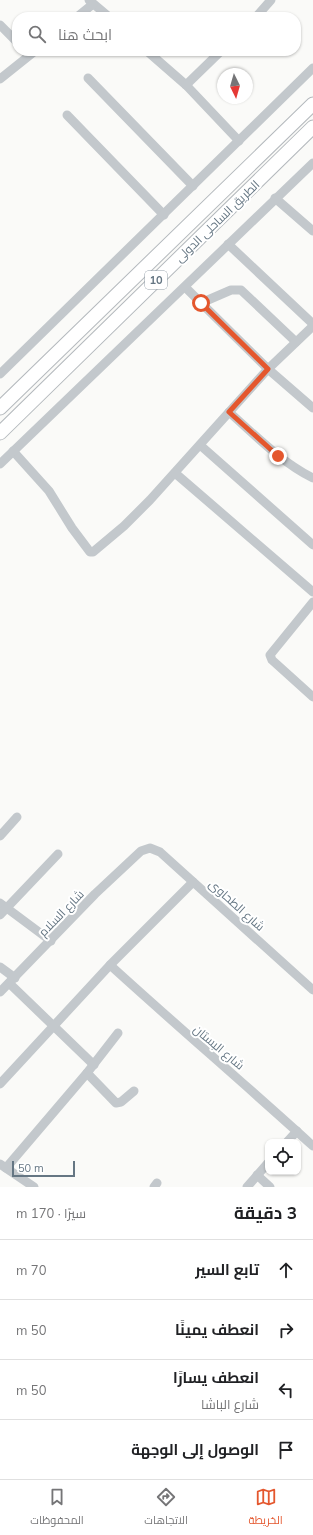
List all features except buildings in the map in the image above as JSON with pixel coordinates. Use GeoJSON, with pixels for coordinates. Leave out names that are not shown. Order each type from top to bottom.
{"type":"FeatureCollection","features":[{"type":"Feature","properties":{"kind":"highway","name":"الطريق الساحلى الدولى"},"geometry":{"type":"LineString","coordinates":[[0,408],[313,104]]}},
{"type":"Feature","properties":{"kind":"highway","name":"الطريق الساحلى الدولى"},"geometry":{"type":"LineString","coordinates":[[0,433],[313,127]]}},
{"type":"Feature","properties":{"kind":"street"},"geometry":{"type":"LineString","coordinates":[[260,12],[271,0]]}},
{"type":"Feature","properties":{"kind":"street"},"geometry":{"type":"LineString","coordinates":[[82,12],[91,2],[103,12]]}},
{"type":"Feature","properties":{"kind":"street"},"geometry":{"type":"LineString","coordinates":[[0,25],[12,37]]}},
{"type":"Feature","properties":{"kind":"street"},"geometry":{"type":"LineString","coordinates":[[0,79],[26,56]]}},
{"type":"Feature","properties":{"kind":"street"},"geometry":{"type":"LineString","coordinates":[[153,56],[186,85],[239,141]]}},
{"type":"Feature","properties":{"kind":"street"},"geometry":{"type":"LineString","coordinates":[[186,85],[216,56]]}},
{"type":"Feature","properties":{"kind":"street"},"geometry":{"type":"LineString","coordinates":[[0,374],[313,68]]}},
{"type":"Feature","properties":{"kind":"street"},"geometry":{"type":"LineString","coordinates":[[88,78],[193,186]]}},
{"type":"Feature","properties":{"kind":"street"},"geometry":{"type":"LineString","coordinates":[[67,115],[164,215]]}},
{"type":"Feature","properties":{"kind":"street"},"geometry":{"type":"LineString","coordinates":[[0,464],[313,163]]}},
{"type":"Feature","properties":{"kind":"street"},"geometry":{"type":"LineString","coordinates":[[275,198],[313,231]]}},
{"type":"Feature","properties":{"kind":"street"},"geometry":{"type":"LineString","coordinates":[[13,451],[48,491],[79,539],[90,552],[93,552],[124,526],[200,445],[268,369],[313,325],[228,244]]}},
{"type":"Feature","properties":{"kind":"street"},"geometry":{"type":"LineString","coordinates":[[185,287],[268,369],[313,408]]}},
{"type":"Feature","properties":{"kind":"street"},"geometry":{"type":"LineString","coordinates":[[201,303],[231,290],[241,290],[296,342]]}},
{"type":"Feature","properties":{"kind":"street"},"geometry":{"type":"LineString","coordinates":[[229,412],[278,456],[298,470],[313,478]]}},
{"type":"Feature","properties":{"kind":"street"},"geometry":{"type":"LineString","coordinates":[[200,445],[313,545]]}},
{"type":"Feature","properties":{"kind":"street"},"geometry":{"type":"LineString","coordinates":[[175,472],[313,592]]}},
{"type":"Feature","properties":{"kind":"street"},"geometry":{"type":"LineString","coordinates":[[313,602],[270,655],[272,660],[313,697]]}},
{"type":"Feature","properties":{"kind":"street"},"geometry":{"type":"LineString","coordinates":[[0,836],[17,817]]}},
{"type":"Feature","properties":{"kind":"street","name":"شارع الطحاوى"},"geometry":{"type":"LineString","coordinates":[[140,851],[150,848],[156,849],[313,990]]}},
{"type":"Feature","properties":{"kind":"street","name":"شارع السلام"},"geometry":{"type":"LineString","coordinates":[[0,992],[95,894],[140,851]]}},
{"type":"Feature","properties":{"kind":"street"},"geometry":{"type":"LineString","coordinates":[[0,914],[3,905],[58,854]]}},
{"type":"Feature","properties":{"kind":"street"},"geometry":{"type":"LineString","coordinates":[[0,1084],[110,965],[192,882]]}},
{"type":"Feature","properties":{"kind":"street"},"geometry":{"type":"LineString","coordinates":[[3,905],[51,941]]}},
{"type":"Feature","properties":{"kind":"street","name":"شارع البستان"},"geometry":{"type":"LineString","coordinates":[[110,965],[186,1035],[313,1146]]}},
{"type":"Feature","properties":{"kind":"street"},"geometry":{"type":"LineString","coordinates":[[0,967],[94,1065]]}},
{"type":"Feature","properties":{"kind":"street"},"geometry":{"type":"LineString","coordinates":[[34,1187],[3,1166],[88,1074],[118,1033]]}},
{"type":"Feature","properties":{"kind":"street"},"geometry":{"type":"LineString","coordinates":[[88,1074],[116,1103],[121,1102],[134,1091]]}},
{"type":"Feature","properties":{"kind":"street"},"geometry":{"type":"LineString","coordinates":[[290,1139],[297,1131]]}},
{"type":"Feature","properties":{"kind":"street"},"geometry":{"type":"LineString","coordinates":[[247,1187],[265,1166]]}},
{"type":"Feature","properties":{"kind":"street"},"geometry":{"type":"LineString","coordinates":[[257,1175],[270,1187]]}},
{"type":"Feature","properties":{"kind":"route"},"geometry":{"type":"LineString","coordinates":[[201,303],[268,369],[229,412],[278,456]]}}]}
